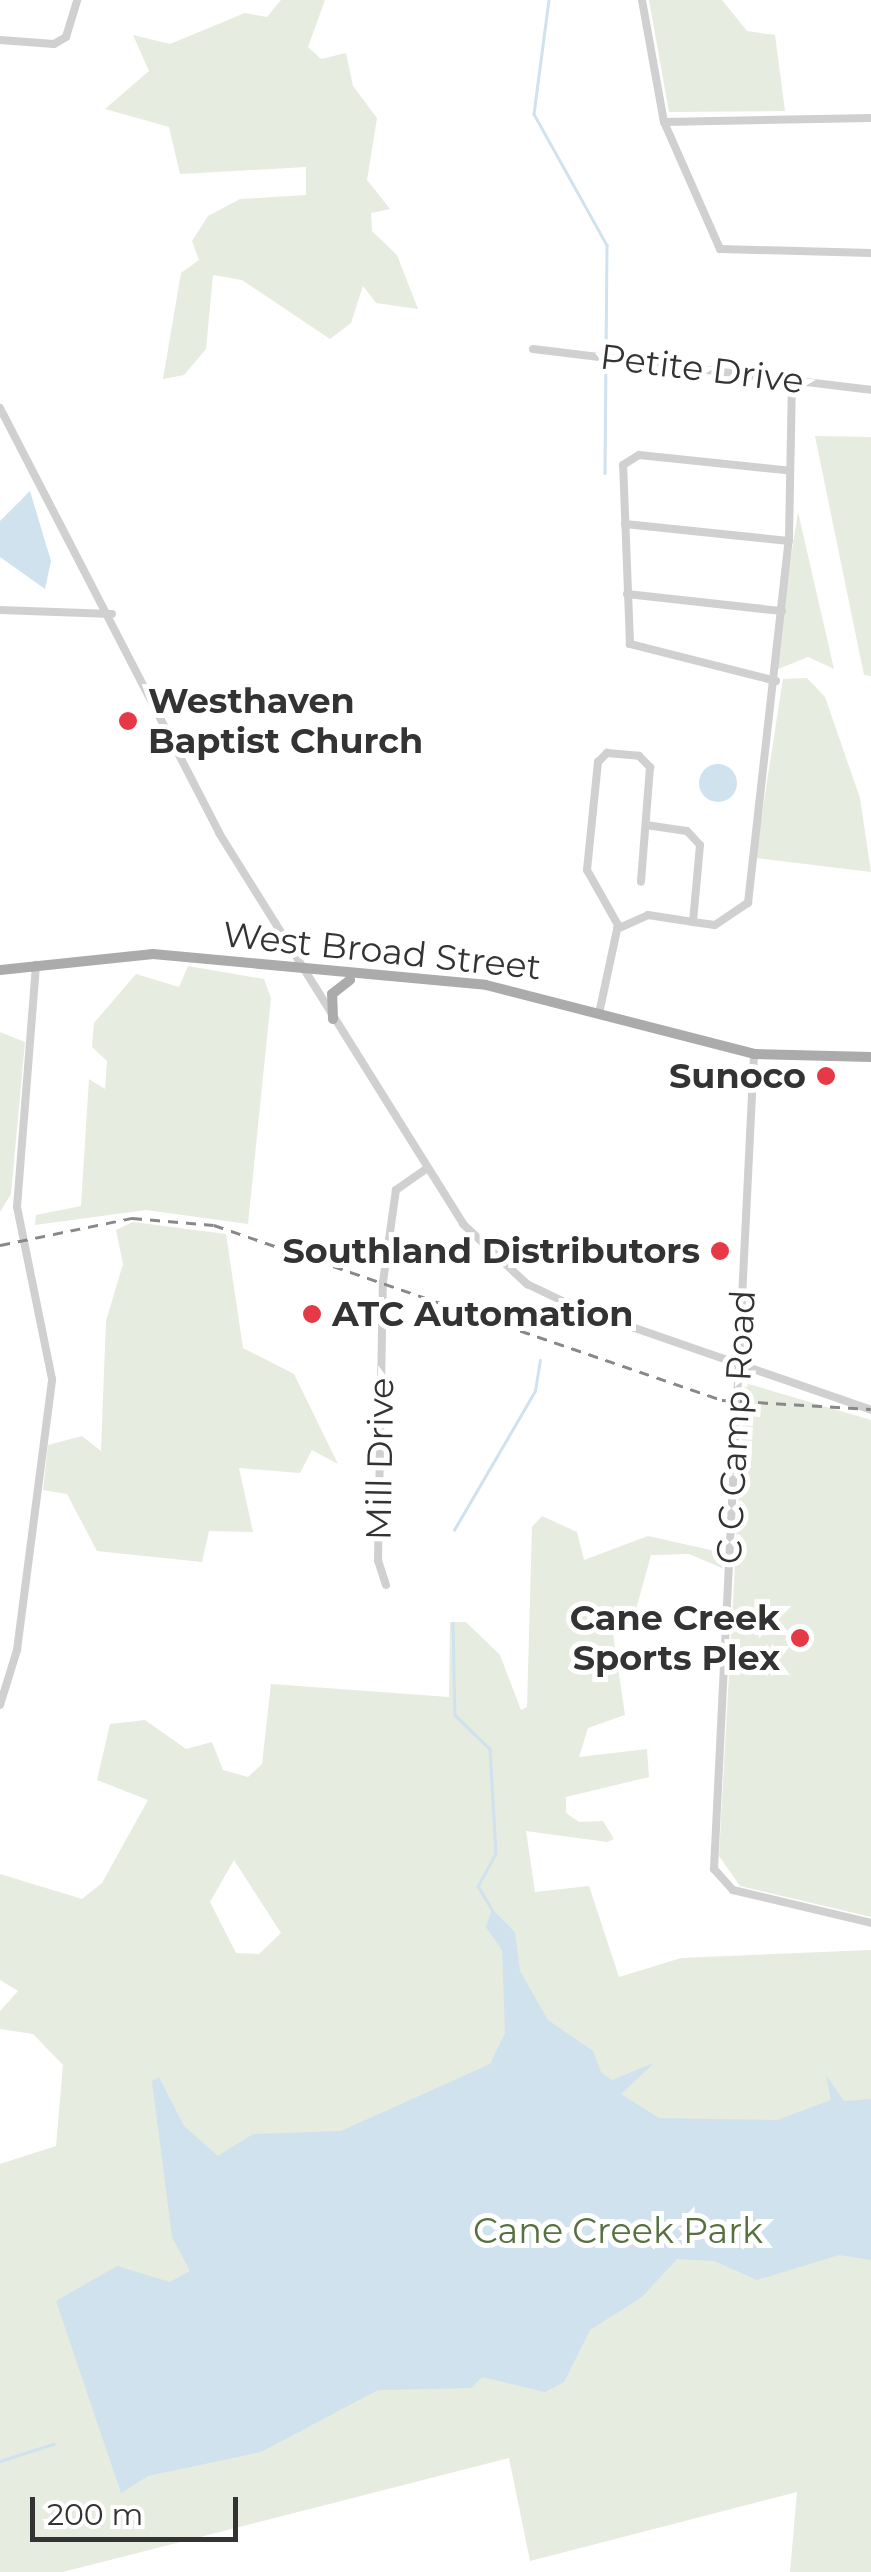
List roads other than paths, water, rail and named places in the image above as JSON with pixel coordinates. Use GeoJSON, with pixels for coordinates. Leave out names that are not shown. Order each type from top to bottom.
{"type":"FeatureCollection","features":[{"type":"Feature","properties":{"kind":"main road","name":"West Broad Street"},"geometry":{"type":"LineString","coordinates":[[0,970],[153,954],[304,974],[486,985],[600,1009],[754,1054],[871,1057]]}},
{"type":"Feature","properties":{"kind":"main road"},"geometry":{"type":"LineString","coordinates":[[332,1019],[332,994],[358,978]]}},
{"type":"Feature","properties":{"kind":"street"},"geometry":{"type":"LineString","coordinates":[[0,40],[54,44],[66,37],[77,0]]}},
{"type":"Feature","properties":{"kind":"street"},"geometry":{"type":"LineString","coordinates":[[642,0],[664,122],[713,237],[730,254],[871,254]]}},
{"type":"Feature","properties":{"kind":"street"},"geometry":{"type":"LineString","coordinates":[[664,122],[871,118]]}},
{"type":"Feature","properties":{"kind":"street","name":"Petite Drive"},"geometry":{"type":"LineString","coordinates":[[533,349],[871,390]]}},
{"type":"Feature","properties":{"kind":"street"},"geometry":{"type":"LineString","coordinates":[[617,929],[648,915],[694,922],[728,920],[752,894],[789,541],[786,470],[792,380]]}},
{"type":"Feature","properties":{"kind":"street"},"geometry":{"type":"LineString","coordinates":[[0,408],[112,614],[206,809],[426,1170],[492,1257],[527,1284],[871,1410]]}},
{"type":"Feature","properties":{"kind":"street"},"geometry":{"type":"LineString","coordinates":[[776,681],[634,648],[627,594],[623,466],[633,455],[786,470]]}},
{"type":"Feature","properties":{"kind":"street"},"geometry":{"type":"LineString","coordinates":[[625,524],[789,541]]}},
{"type":"Feature","properties":{"kind":"street"},"geometry":{"type":"LineString","coordinates":[[627,594],[782,611]]}},
{"type":"Feature","properties":{"kind":"street"},"geometry":{"type":"LineString","coordinates":[[0,610],[112,614]]}},
{"type":"Feature","properties":{"kind":"street"},"geometry":{"type":"LineString","coordinates":[[600,1009],[617,929],[587,870],[598,762],[607,753],[646,760],[641,882]]}},
{"type":"Feature","properties":{"kind":"street"},"geometry":{"type":"LineString","coordinates":[[646,825],[687,832],[700,845],[694,922]]}},
{"type":"Feature","properties":{"kind":"street"},"geometry":{"type":"LineString","coordinates":[[0,1705],[17,1650],[52,1379],[17,1207],[36,964]]}},
{"type":"Feature","properties":{"kind":"street","name":"C C Camp Road"},"geometry":{"type":"LineString","coordinates":[[754,1054],[714,1869],[733,1890],[871,1923]]}},
{"type":"Feature","properties":{"kind":"street","name":"Mill Drive"},"geometry":{"type":"LineString","coordinates":[[386,1585],[378,1561],[383,1282],[396,1190],[426,1170]]}},
{"type":"Feature","properties":{"kind":"water"},"geometry":{"type":"Polygon","coordinates":[[[30,491],[51,561],[45,589],[0,557],[0,521],[30,491]]]}},
{"type":"Feature","properties":{"kind":"water"},"geometry":{"type":"Polygon","coordinates":[[[718,764],[732,769],[737,783],[732,797],[718,802],[704,797],[699,783],[704,769],[718,764]]]}},
{"type":"Feature","properties":{"kind":"water"},"geometry":{"type":"Polygon","coordinates":[[[492,1909],[515,1932],[520,1971],[548,2020],[593,2051],[601,2072],[612,2080],[654,2063],[621,2094],[659,2118],[777,2120],[831,2100],[826,2075],[844,2101],[871,2099],[871,2260],[839,2255],[757,2280],[714,2261],[677,2259],[642,2297],[590,2330],[564,2382],[545,2392],[482,2377],[471,2388],[378,2390],[261,2452],[148,2476],[121,2493],[56,2301],[117,2266],[170,2282],[190,2271],[172,2237],[152,2081],[159,2077],[184,2126],[218,2156],[253,2134],[341,2131],[490,2064],[505,2033],[502,1950],[486,1927],[492,1909]]]}},
{"type":"Feature","properties":{"kind":"waterway"},"geometry":{"type":"LineString","coordinates":[[549,0],[534,114],[607,245],[605,473]]}},
{"type":"Feature","properties":{"kind":"waterway"},"geometry":{"type":"LineString","coordinates":[[454,1530],[535,1391],[540,1360]]}},
{"type":"Feature","properties":{"kind":"waterway"},"geometry":{"type":"LineString","coordinates":[[453,1623],[455,1715],[490,1749],[496,1854],[478,1886],[492,1909]]}},
{"type":"Feature","properties":{"kind":"waterway"},"geometry":{"type":"LineString","coordinates":[[0,2461],[53,2444]]}},
{"type":"Feature","properties":{"kind":"railway"},"geometry":{"type":"LineString","coordinates":[[0,1245],[132,1218],[214,1225],[722,1400],[871,1409]]}},
{"type":"Feature","properties":{"kind":"place","name":"Westhaven Baptist Church"},"geometry":{"type":"Point","coordinates":[128,721]}},
{"type":"Feature","properties":{"kind":"place","name":"Sunoco"},"geometry":{"type":"Point","coordinates":[826,1076]}},
{"type":"Feature","properties":{"kind":"place","name":"Southland Distributors"},"geometry":{"type":"Point","coordinates":[720,1251]}},
{"type":"Feature","properties":{"kind":"place","name":"ATC Automation"},"geometry":{"type":"Point","coordinates":[312,1314]}},
{"type":"Feature","properties":{"kind":"place","name":"Cane Creek Sports Plex"},"geometry":{"type":"Point","coordinates":[800,1638]}},
{"type":"Feature","properties":{"kind":"park label","name":"Cane Creek Park"},"geometry":{"type":"Point","coordinates":[618,2231]}}]}
